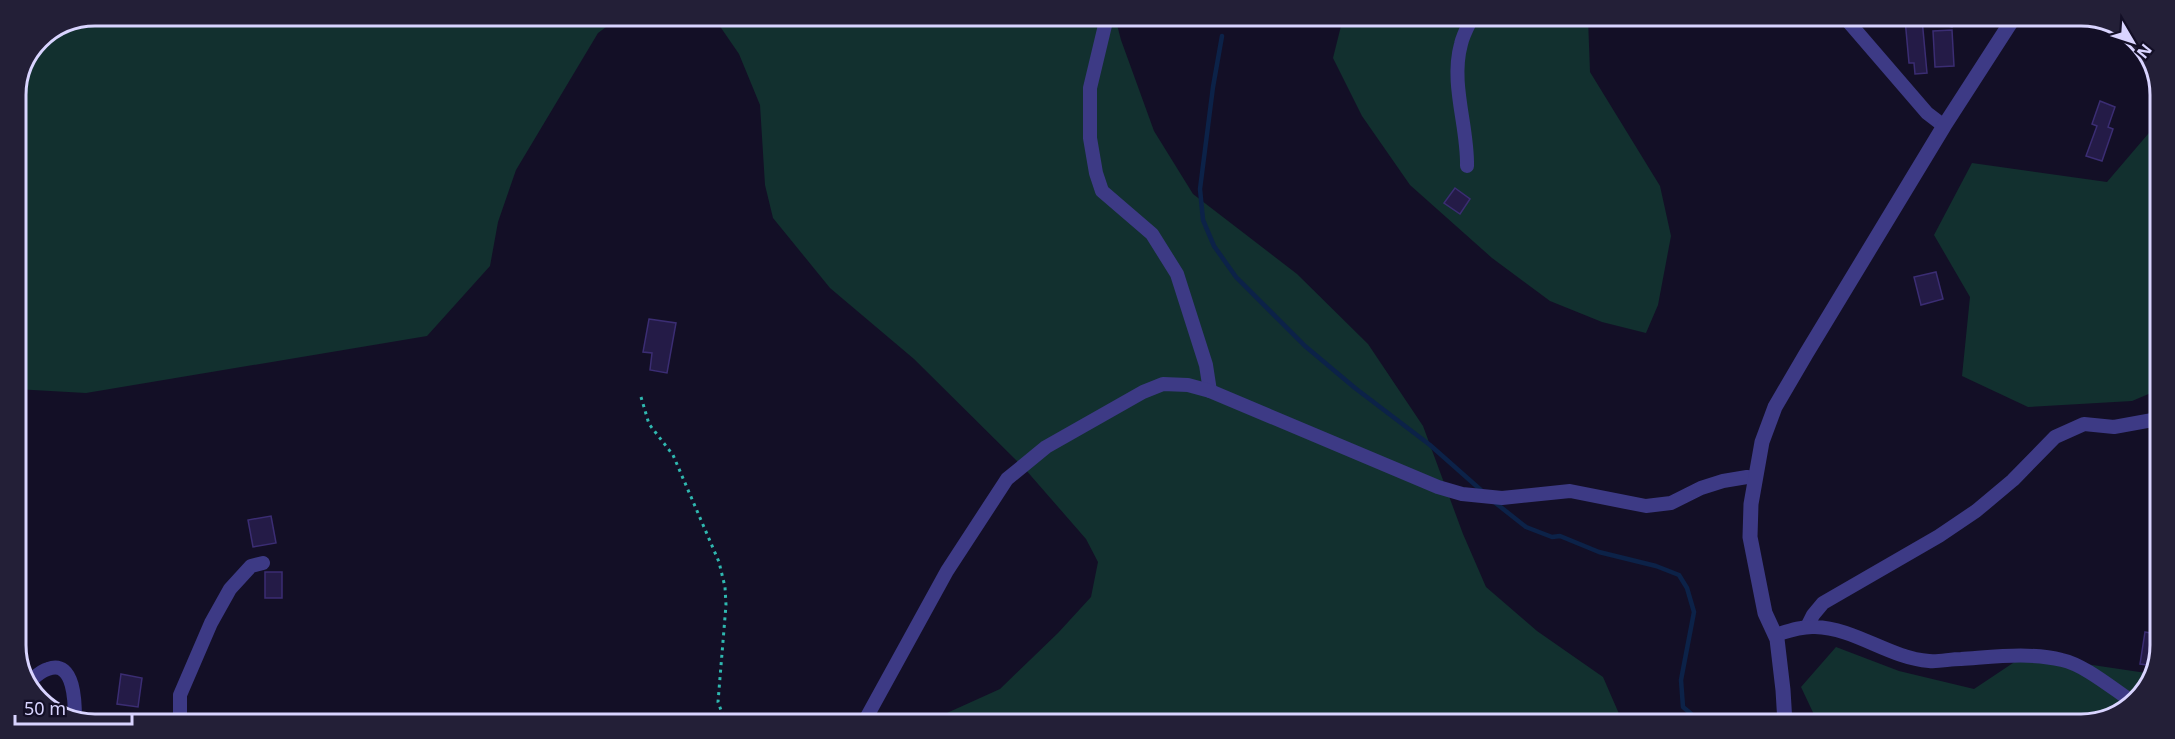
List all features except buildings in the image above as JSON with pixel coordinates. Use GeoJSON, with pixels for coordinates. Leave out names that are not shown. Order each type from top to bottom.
{"type":"FeatureCollection","features":[{"type":"Feature","properties":{"kind":"street"},"geometry":{"type":"LineString","coordinates":[[1105,26],[1090,88],[1090,138],[1096,173],[1102,191],[1152,234],[1177,274],[1206,365],[1210,391]]}},
{"type":"Feature","properties":{"kind":"street"},"geometry":{"type":"LineString","coordinates":[[1467,166],[1458,59],[1461,42],[1468,26]]}},
{"type":"Feature","properties":{"kind":"street"},"geometry":{"type":"LineString","coordinates":[[1852,26],[1927,113],[1944,126]]}},
{"type":"Feature","properties":{"kind":"street"},"geometry":{"type":"LineString","coordinates":[[1784,714],[1780,662],[1774,635],[1765,613],[1751,546],[1751,504],[1762,442],[1775,407],[1944,126],[2008,26]]}},
{"type":"Feature","properties":{"kind":"street"},"geometry":{"type":"LineString","coordinates":[[868,714],[947,571],[1007,479],[1046,447],[1143,392],[1163,384],[1188,385],[1210,391],[1438,487],[1470,496],[1502,498],[1570,491],[1633,505],[1659,505],[1723,481],[1755,478]]}},
{"type":"Feature","properties":{"kind":"street"},"geometry":{"type":"LineString","coordinates":[[1808,627],[1813,615],[1823,603],[1939,536],[1976,511],[2013,480],[2055,437],[2084,424],[2114,427],[2150,421]]}},
{"type":"Feature","properties":{"kind":"street"},"geometry":{"type":"LineString","coordinates":[[180,714],[180,695],[211,623],[230,589],[252,567],[263,563]]}},
{"type":"Feature","properties":{"kind":"street"},"geometry":{"type":"LineString","coordinates":[[1774,635],[1808,627],[1838,630],[1895,654],[1931,662],[2035,656],[2064,660],[2081,668],[2125,697]]}},
{"type":"Feature","properties":{"kind":"street"},"geometry":{"type":"LineString","coordinates":[[35,678],[48,669],[64,671],[70,678],[75,711]]}},
{"type":"Feature","properties":{"kind":"path"},"geometry":{"type":"LineString","coordinates":[[641,397],[649,424],[673,455],[720,561],[726,605],[718,702],[723,714]]}},
{"type":"Feature","properties":{"kind":"green space"},"geometry":{"type":"Polygon","coordinates":[[[94,26],[607,26],[598,33],[516,170],[498,222],[490,266],[427,336],[86,393],[26,390],[27,81],[37,56],[56,37],[81,27],[94,26]]]}},
{"type":"Feature","properties":{"kind":"green space"},"geometry":{"type":"Polygon","coordinates":[[[720,26],[1117,26],[1154,131],[1193,194],[1297,274],[1368,344],[1423,426],[1463,534],[1486,587],[1537,631],[1603,677],[1619,714],[945,714],[1000,689],[1058,633],[1091,597],[1098,562],[1086,539],[1025,469],[914,359],[830,288],[773,218],[765,185],[760,105],[739,54],[720,26]]]}},
{"type":"Feature","properties":{"kind":"green space"},"geometry":{"type":"Polygon","coordinates":[[[1341,26],[1588,26],[1590,72],[1660,186],[1671,236],[1658,305],[1646,333],[1602,322],[1550,301],[1492,258],[1410,185],[1362,116],[1333,58],[1341,26]]]}},
{"type":"Feature","properties":{"kind":"green space"},"geometry":{"type":"Polygon","coordinates":[[[2149,133],[2150,394],[2132,401],[2028,407],[1962,376],[1970,297],[1934,235],[1972,163],[2107,182],[2149,133]]]}},
{"type":"Feature","properties":{"kind":"green space"},"geometry":{"type":"Polygon","coordinates":[[[1836,647],[1899,671],[1974,689],[2025,655],[2143,673],[2138,683],[2123,699],[2103,710],[2081,714],[1814,714],[1801,687],[1836,647]]]}},
{"type":"Feature","properties":{"kind":"waterway"},"geometry":{"type":"LineString","coordinates":[[1222,36],[1200,189],[1203,220],[1214,246],[1236,277],[1305,346],[1355,388],[1430,445],[1482,491]]}},
{"type":"Feature","properties":{"kind":"waterway"},"geometry":{"type":"LineString","coordinates":[[1493,501],[1526,527],[1552,537],[1560,536],[1599,552],[1656,566],[1679,575],[1687,588],[1694,612],[1681,680],[1683,707],[1691,714]]}}]}
